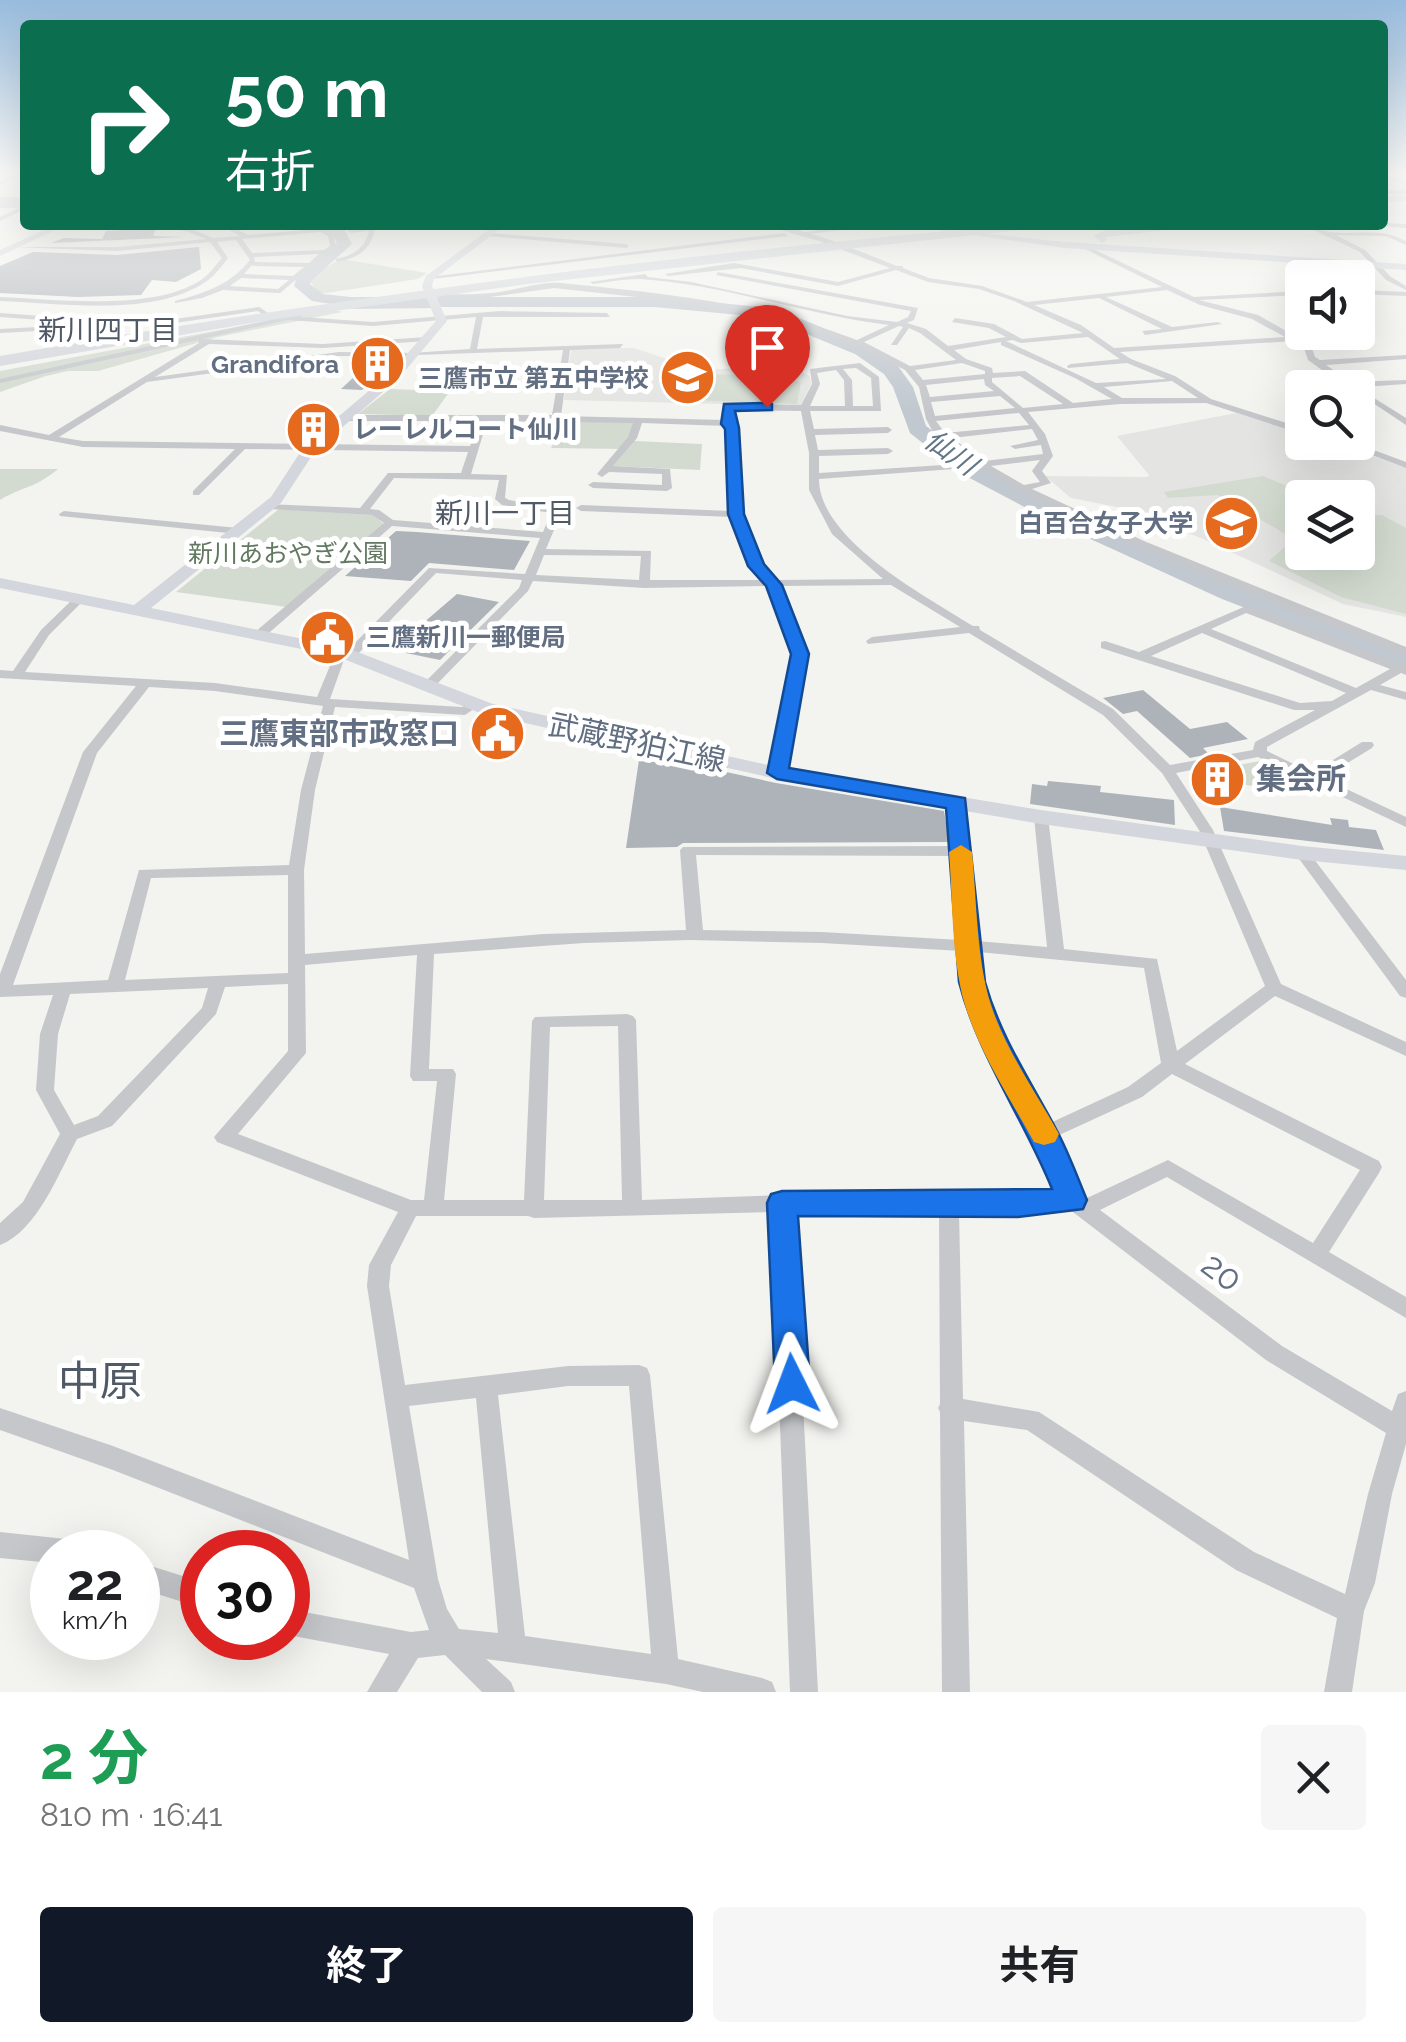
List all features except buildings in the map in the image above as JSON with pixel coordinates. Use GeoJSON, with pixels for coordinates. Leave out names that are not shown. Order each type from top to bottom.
{"type":"FeatureCollection","features":[{"type":"Feature","properties":{"kind":"highway"},"geometry":{"type":"LineString","coordinates":[[0,358],[621,264],[735,253]]}},
{"type":"Feature","properties":{"kind":"highway"},"geometry":{"type":"LineString","coordinates":[[0,358],[205,332],[244,319],[506,282],[753,253]]}},
{"type":"Feature","properties":{"kind":"main road"},"geometry":{"type":"LineString","coordinates":[[136,612],[270,506],[310,448],[414,354],[441,318],[427,284],[465,253]]}},
{"type":"Feature","properties":{"kind":"main road"},"geometry":{"type":"LineString","coordinates":[[1190,253],[1406,267]]}},
{"type":"Feature","properties":{"kind":"main road","name":"武蔵野狛江線"},"geometry":{"type":"LineString","coordinates":[[0,583],[345,653],[474,704],[569,729],[777,773],[1212,841],[1406,863]]}},
{"type":"Feature","properties":{"kind":"street"},"geometry":{"type":"LineString","coordinates":[[0,298],[100,302],[156,298],[192,288],[215,275],[225,258],[222,253]]}},
{"type":"Feature","properties":{"kind":"street"},"geometry":{"type":"LineString","coordinates":[[248,253],[251,260]]}},
{"type":"Feature","properties":{"kind":"street"},"geometry":{"type":"LineString","coordinates":[[224,288],[240,276],[251,260],[292,253]]}},
{"type":"Feature","properties":{"kind":"street"},"geometry":{"type":"LineString","coordinates":[[166,304],[224,288],[280,290],[327,253]]}},
{"type":"Feature","properties":{"kind":"street"},"geometry":{"type":"LineString","coordinates":[[337,260],[358,253]]}},
{"type":"Feature","properties":{"kind":"street"},"geometry":{"type":"LineString","coordinates":[[432,276],[625,253]]}},
{"type":"Feature","properties":{"kind":"street"},"geometry":{"type":"LineString","coordinates":[[702,253],[716,261],[838,284],[901,268]]}},
{"type":"Feature","properties":{"kind":"street"},"geometry":{"type":"LineString","coordinates":[[855,253],[928,280],[980,287],[1027,304],[1092,335],[1128,361],[1175,380],[1208,401],[1285,426]]}},
{"type":"Feature","properties":{"kind":"street"},"geometry":{"type":"LineString","coordinates":[[1097,253],[1188,298],[1255,318],[1285,334]]}},
{"type":"Feature","properties":{"kind":"street"},"geometry":{"type":"LineString","coordinates":[[1358,253],[1406,291]]}},
{"type":"Feature","properties":{"kind":"street"},"geometry":{"type":"LineString","coordinates":[[251,260],[309,266]]}},
{"type":"Feature","properties":{"kind":"street"},"geometry":{"type":"LineString","coordinates":[[560,261],[593,282]]}},
{"type":"Feature","properties":{"kind":"street"},"geometry":{"type":"LineString","coordinates":[[186,337],[365,306],[744,266]]}},
{"type":"Feature","properties":{"kind":"street"},"geometry":{"type":"LineString","coordinates":[[798,268],[857,279]]}},
{"type":"Feature","properties":{"kind":"street"},"geometry":{"type":"LineString","coordinates":[[700,271],[915,310],[904,324],[858,342]]}},
{"type":"Feature","properties":{"kind":"street"},"geometry":{"type":"LineString","coordinates":[[215,275],[292,278]]}},
{"type":"Feature","properties":{"kind":"street"},"geometry":{"type":"LineString","coordinates":[[635,277],[904,324],[963,361],[990,370],[988,384],[1022,409],[1044,442],[1048,456]]}},
{"type":"Feature","properties":{"kind":"street"},"geometry":{"type":"LineString","coordinates":[[660,294],[674,281]]}},
{"type":"Feature","properties":{"kind":"street"},"geometry":{"type":"LineString","coordinates":[[779,302],[818,281]]}},
{"type":"Feature","properties":{"kind":"street"},"geometry":{"type":"LineString","coordinates":[[554,286],[660,294],[777,315],[858,342],[908,369],[921,383],[930,419],[944,436],[978,463],[1074,514],[1264,597],[1406,650]]}},
{"type":"Feature","properties":{"kind":"street"},"geometry":{"type":"LineString","coordinates":[[490,295],[511,298],[579,288]]}},
{"type":"Feature","properties":{"kind":"street"},"geometry":{"type":"LineString","coordinates":[[1080,288],[1171,330]]}},
{"type":"Feature","properties":{"kind":"street"},"geometry":{"type":"LineString","coordinates":[[1027,304],[1168,289]]}},
{"type":"Feature","properties":{"kind":"street"},"geometry":{"type":"LineString","coordinates":[[1375,292],[1406,291]]}},
{"type":"Feature","properties":{"kind":"street"},"geometry":{"type":"LineString","coordinates":[[1188,298],[1285,295]]}},
{"type":"Feature","properties":{"kind":"street"},"geometry":{"type":"LineString","coordinates":[[156,298],[205,332]]}},
{"type":"Feature","properties":{"kind":"street"},"geometry":{"type":"LineString","coordinates":[[0,314],[26,299]]}},
{"type":"Feature","properties":{"kind":"street"},"geometry":{"type":"LineString","coordinates":[[85,311],[100,302]]}},
{"type":"Feature","properties":{"kind":"street"},"geometry":{"type":"LineString","coordinates":[[777,315],[797,306]]}},
{"type":"Feature","properties":{"kind":"street"},"geometry":{"type":"LineString","coordinates":[[0,381],[136,354],[259,310],[274,320]]}},
{"type":"Feature","properties":{"kind":"street"},"geometry":{"type":"LineString","coordinates":[[0,314],[109,324]]}},
{"type":"Feature","properties":{"kind":"street"},"geometry":{"type":"LineString","coordinates":[[473,351],[480,314]]}},
{"type":"Feature","properties":{"kind":"street"},"geometry":{"type":"LineString","coordinates":[[52,437],[149,380],[205,332],[278,328],[292,318],[373,324],[480,314],[607,315]]}},
{"type":"Feature","properties":{"kind":"street"},"geometry":{"type":"LineString","coordinates":[[62,326],[71,320]]}},
{"type":"Feature","properties":{"kind":"street"},"geometry":{"type":"LineString","coordinates":[[834,332],[864,320]]}},
{"type":"Feature","properties":{"kind":"street"},"geometry":{"type":"LineString","coordinates":[[955,320],[990,326],[1021,341],[1092,335]]}},
{"type":"Feature","properties":{"kind":"street"},"geometry":{"type":"LineString","coordinates":[[0,331],[170,324],[323,346],[427,339]]}},
{"type":"Feature","properties":{"kind":"street"},"geometry":{"type":"LineString","coordinates":[[894,343],[904,324]]}},
{"type":"Feature","properties":{"kind":"street"},"geometry":{"type":"LineString","coordinates":[[1145,333],[1218,324]]}},
{"type":"Feature","properties":{"kind":"street"},"geometry":{"type":"LineString","coordinates":[[947,349],[1012,338]]}},
{"type":"Feature","properties":{"kind":"street"},"geometry":{"type":"LineString","coordinates":[[1112,348],[1285,339]]}},
{"type":"Feature","properties":{"kind":"street"},"geometry":{"type":"LineString","coordinates":[[998,340],[1097,385],[1120,401]]}},
{"type":"Feature","properties":{"kind":"street"},"geometry":{"type":"LineString","coordinates":[[149,380],[339,354],[620,346]]}},
{"type":"Feature","properties":{"kind":"street"},"geometry":{"type":"LineString","coordinates":[[556,418],[567,347]]}},
{"type":"Feature","properties":{"kind":"street"},"geometry":{"type":"LineString","coordinates":[[1310,350],[1317,363],[1327,370]]}},
{"type":"Feature","properties":{"kind":"street"},"geometry":{"type":"LineString","coordinates":[[136,354],[146,361]]}},
{"type":"Feature","properties":{"kind":"street"},"geometry":{"type":"LineString","coordinates":[[1317,363],[1406,357]]}},
{"type":"Feature","properties":{"kind":"street"},"geometry":{"type":"LineString","coordinates":[[106,360],[118,367]]}},
{"type":"Feature","properties":{"kind":"street"},"geometry":{"type":"LineString","coordinates":[[908,369],[963,361]]}},
{"type":"Feature","properties":{"kind":"street"},"geometry":{"type":"LineString","coordinates":[[1071,366],[1128,361]]}},
{"type":"Feature","properties":{"kind":"street"},"geometry":{"type":"LineString","coordinates":[[728,424],[729,407],[805,408],[848,409],[878,409],[875,376],[857,365],[813,371],[816,384],[805,408],[814,453],[814,490],[836,532],[893,582],[1108,712],[1166,770],[1212,841],[1274,988],[1406,1050]]}},
{"type":"Feature","properties":{"kind":"street"},"geometry":{"type":"LineString","coordinates":[[836,368],[848,380],[848,409]]}},
{"type":"Feature","properties":{"kind":"street"},"geometry":{"type":"LineString","coordinates":[[921,383],[1028,374],[1070,405]]}},
{"type":"Feature","properties":{"kind":"street"},"geometry":{"type":"LineString","coordinates":[[1097,385],[1175,380]]}},
{"type":"Feature","properties":{"kind":"street"},"geometry":{"type":"LineString","coordinates":[[1375,386],[1406,382]]}},
{"type":"Feature","properties":{"kind":"street"},"geometry":{"type":"LineString","coordinates":[[928,400],[1002,393]]}},
{"type":"Feature","properties":{"kind":"street"},"geometry":{"type":"LineString","coordinates":[[1012,400],[1058,396]]}},
{"type":"Feature","properties":{"kind":"street"},"geometry":{"type":"LineString","coordinates":[[930,419],[1120,401],[1208,401]]}},
{"type":"Feature","properties":{"kind":"street"},"geometry":{"type":"LineString","coordinates":[[1375,402],[1406,422]]}},
{"type":"Feature","properties":{"kind":"street"},"geometry":{"type":"LineString","coordinates":[[347,418],[556,418],[728,424],[732,428],[736,514],[756,566],[774,585],[800,654],[777,773]]}},
{"type":"Feature","properties":{"kind":"street"},"geometry":{"type":"LineString","coordinates":[[465,476],[483,418]]}},
{"type":"Feature","properties":{"kind":"street"},"geometry":{"type":"LineString","coordinates":[[429,685],[508,608],[527,580],[546,535],[569,516],[632,438],[638,420]]}},
{"type":"Feature","properties":{"kind":"street"},"geometry":{"type":"LineString","coordinates":[[944,436],[1031,427]]}},
{"type":"Feature","properties":{"kind":"street"},"geometry":{"type":"LineString","coordinates":[[0,428],[83,444],[471,449]]}},
{"type":"Feature","properties":{"kind":"street"},"geometry":{"type":"LineString","coordinates":[[808,432],[888,430]]}},
{"type":"Feature","properties":{"kind":"street"},"geometry":{"type":"LineString","coordinates":[[0,441],[21,432]]}},
{"type":"Feature","properties":{"kind":"street"},"geometry":{"type":"LineString","coordinates":[[1015,446],[1044,442]]}},
{"type":"Feature","properties":{"kind":"street"},"geometry":{"type":"LineString","coordinates":[[196,492],[242,447]]}},
{"type":"Feature","properties":{"kind":"street"},"geometry":{"type":"LineString","coordinates":[[814,453],[888,451]]}},
{"type":"Feature","properties":{"kind":"street"},"geometry":{"type":"LineString","coordinates":[[1375,454],[1406,466]]}},
{"type":"Feature","properties":{"kind":"street"},"geometry":{"type":"LineString","coordinates":[[814,476],[958,467],[1048,456]]}},
{"type":"Feature","properties":{"kind":"street"},"geometry":{"type":"LineString","coordinates":[[1024,488],[1046,483],[1037,471],[1048,456]]}},
{"type":"Feature","properties":{"kind":"street"},"geometry":{"type":"LineString","coordinates":[[593,485],[667,488],[667,471],[606,469]]}},
{"type":"Feature","properties":{"kind":"street"},"geometry":{"type":"LineString","coordinates":[[363,511],[390,475],[504,477],[500,499],[569,516],[736,514]]}},
{"type":"Feature","properties":{"kind":"street"},"geometry":{"type":"LineString","coordinates":[[270,506],[375,512],[390,524],[546,535]]}},
{"type":"Feature","properties":{"kind":"street"},"geometry":{"type":"LineString","coordinates":[[64,514],[238,532]]}},
{"type":"Feature","properties":{"kind":"street"},"geometry":{"type":"LineString","coordinates":[[259,635],[390,524]]}},
{"type":"Feature","properties":{"kind":"street"},"geometry":{"type":"LineString","coordinates":[[538,552],[647,552],[644,584]]}},
{"type":"Feature","properties":{"kind":"street"},"geometry":{"type":"LineString","coordinates":[[893,582],[644,584],[527,580],[433,570],[345,653],[326,702],[296,870],[297,1053],[224,1136],[422,1208],[1078,1204],[1168,1168],[1406,1308]]}},
{"type":"Feature","properties":{"kind":"street"},"geometry":{"type":"LineString","coordinates":[[5,677],[78,600]]}},
{"type":"Feature","properties":{"kind":"street"},"geometry":{"type":"LineString","coordinates":[[1140,656],[1246,609],[1404,668]]}},
{"type":"Feature","properties":{"kind":"street"},"geometry":{"type":"LineString","coordinates":[[872,642],[975,629]]}},
{"type":"Feature","properties":{"kind":"street"},"geometry":{"type":"LineString","coordinates":[[1202,629],[1364,690],[1406,696]]}},
{"type":"Feature","properties":{"kind":"street"},"geometry":{"type":"LineString","coordinates":[[1106,645],[1299,707],[1339,704]]}},
{"type":"Feature","properties":{"kind":"street"},"geometry":{"type":"LineString","coordinates":[[1260,753],[1260,745],[1404,668]]}},
{"type":"Feature","properties":{"kind":"street"},"geometry":{"type":"LineString","coordinates":[[5,677],[215,687],[326,702],[465,711],[474,704]]}},
{"type":"Feature","properties":{"kind":"street"},"geometry":{"type":"LineString","coordinates":[[145,683],[90,752],[1,992],[218,982],[426,950],[624,936],[971,944],[1151,963],[1171,1066]]}},
{"type":"Feature","properties":{"kind":"street"},"geometry":{"type":"LineString","coordinates":[[1313,778],[1367,746]]}},
{"type":"Feature","properties":{"kind":"street"},"geometry":{"type":"LineString","coordinates":[[1166,770],[1260,753],[1406,823]]}},
{"type":"Feature","properties":{"kind":"street","name":"20"},"geometry":{"type":"LineString","coordinates":[[957,803],[972,982],[985,1024],[1078,1204],[1274,1353],[1402,1430]]}},
{"type":"Feature","properties":{"kind":"street"},"geometry":{"type":"LineString","coordinates":[[1041,816],[1056,952]]}},
{"type":"Feature","properties":{"kind":"street"},"geometry":{"type":"LineString","coordinates":[[696,936],[688,850],[961,852]]}},
{"type":"Feature","properties":{"kind":"street"},"geometry":{"type":"LineString","coordinates":[[1302,853],[1406,992]]}},
{"type":"Feature","properties":{"kind":"street"},"geometry":{"type":"LineString","coordinates":[[114,987],[144,873],[296,870]]}},
{"type":"Feature","properties":{"kind":"street"},"geometry":{"type":"LineString","coordinates":[[426,950],[420,1076],[448,1074],[422,1208],[380,1265],[378,1286],[432,1615],[448,1641],[501,1692]]}},
{"type":"Feature","properties":{"kind":"street"},"geometry":{"type":"LineString","coordinates":[[0,1236],[30,1208],[70,1134],[105,1121],[210,1010],[218,982]]}},
{"type":"Feature","properties":{"kind":"street"},"geometry":{"type":"LineString","coordinates":[[1044,1134],[1134,1092],[1274,988]]}},
{"type":"Feature","properties":{"kind":"street"},"geometry":{"type":"LineString","coordinates":[[63,990],[48,1034],[44,1090],[70,1134]]}},
{"type":"Feature","properties":{"kind":"street"},"geometry":{"type":"LineString","coordinates":[[534,1210],[540,1021],[627,1020],[632,1208]]}},
{"type":"Feature","properties":{"kind":"street"},"geometry":{"type":"LineString","coordinates":[[1171,1066],[1372,1166],[1317,1254]]}},
{"type":"Feature","properties":{"kind":"street"},"geometry":{"type":"LineString","coordinates":[[782,1203],[804,1692]]}},
{"type":"Feature","properties":{"kind":"street"},"geometry":{"type":"LineString","coordinates":[[949,1205],[956,1692]]}},
{"type":"Feature","properties":{"kind":"street"},"geometry":{"type":"LineString","coordinates":[[396,1397],[568,1376],[639,1376],[666,1670]]}},
{"type":"Feature","properties":{"kind":"street"},"geometry":{"type":"LineString","coordinates":[[486,1386],[514,1648]]}},
{"type":"Feature","properties":{"kind":"street"},"geometry":{"type":"LineString","coordinates":[[1338,1692],[1351,1612],[1362,1583],[1406,1402]]}},
{"type":"Feature","properties":{"kind":"street"},"geometry":{"type":"LineString","coordinates":[[950,1408],[1031,1420],[1246,1561],[1351,1612]]}},
{"type":"Feature","properties":{"kind":"street"},"geometry":{"type":"LineString","coordinates":[[0,1419],[113,1458],[424,1579]]}},
{"type":"Feature","properties":{"kind":"street"},"geometry":{"type":"LineString","coordinates":[[0,1545],[30,1548]]}},
{"type":"Feature","properties":{"kind":"street"},"geometry":{"type":"LineString","coordinates":[[310,1626],[411,1645],[448,1641],[666,1670],[762,1692]]}},
{"type":"Feature","properties":{"kind":"street"},"geometry":{"type":"LineString","coordinates":[[381,1692],[411,1645]]}},
{"type":"Feature","properties":{"kind":"shaded area","name":"三鷹市立 第五中学校"},"geometry":{"type":"Polygon","coordinates":[[[634,348],[700,370],[789,366],[810,376],[811,384],[800,406],[564,400],[571,350],[634,348]]]}},
{"type":"Feature","properties":{"kind":"shaded area","name":"白百合女子大学"},"geometry":{"type":"Polygon","coordinates":[[[1236,413],[1285,427],[1285,460],[1375,460],[1375,457],[1406,468],[1406,617],[1343,604],[1201,538],[1122,508],[1071,498],[1045,476],[1149,475],[1117,436],[1236,413]]]}},
{"type":"Feature","properties":{"kind":"green space"},"geometry":{"type":"Polygon","coordinates":[[[341,259],[427,273],[418,279],[320,294],[307,278],[341,259]]]}},
{"type":"Feature","properties":{"kind":"green space"},"geometry":{"type":"Polygon","coordinates":[[[333,309],[342,312],[218,337],[98,371],[46,376],[0,392],[0,371],[333,309]]]}},
{"type":"Feature","properties":{"kind":"green space"},"geometry":{"type":"Polygon","coordinates":[[[698,374],[796,376],[796,381],[801,382],[797,404],[689,400],[698,374]]]}},
{"type":"Feature","properties":{"kind":"green space"},"geometry":{"type":"Polygon","coordinates":[[[390,389],[450,391],[432,416],[358,414],[390,389]]]}},
{"type":"Feature","properties":{"kind":"green space"},"geometry":{"type":"Polygon","coordinates":[[[565,420],[636,423],[621,449],[551,448],[565,420]]]}},
{"type":"Feature","properties":{"kind":"green space"},"geometry":{"type":"Polygon","coordinates":[[[634,441],[702,444],[700,470],[613,466],[634,441]]]}},
{"type":"Feature","properties":{"kind":"green space"},"geometry":{"type":"Polygon","coordinates":[[[0,469],[58,469],[0,500],[0,469]]]}},
{"type":"Feature","properties":{"kind":"green space"},"geometry":{"type":"Polygon","coordinates":[[[1263,476],[1285,485],[1285,534],[1218,495],[1168,498],[1164,492],[1263,476]]]}},
{"type":"Feature","properties":{"kind":"green space","name":"新川あおやぎ公園"},"geometry":{"type":"Polygon","coordinates":[[[279,509],[373,515],[384,524],[287,607],[176,592],[279,509]]]}},
{"type":"Feature","properties":{"kind":"green space"},"geometry":{"type":"Polygon","coordinates":[[[1375,515],[1406,528],[1406,614],[1341,597],[1287,570],[1375,570],[1375,515]]]}},
{"type":"Feature","properties":{"kind":"green space"},"geometry":{"type":"Polygon","coordinates":[[[1285,547],[1285,569],[1269,561],[1285,547]]]}},
{"type":"Feature","properties":{"kind":"green space"},"geometry":{"type":"Polygon","coordinates":[[[1265,760],[1331,793],[1246,785],[1228,767],[1265,760]]]}},
{"type":"Feature","properties":{"kind":"waterway","name":"仙川"},"geometry":{"type":"LineString","coordinates":[[334,253],[303,279],[302,286],[318,298],[351,302],[655,302],[751,311],[793,322],[861,350],[891,370],[903,387],[917,429],[970,469],[1059,516],[1231,593],[1406,661]]}},
{"type":"Feature","properties":{"kind":"slow traffic"},"geometry":{"type":"LineString","coordinates":[[961,852],[972,982],[978,1006],[991,1039],[1044,1134]]}},
{"type":"Feature","properties":{"kind":"place","name":"Grandifora"},"geometry":{"type":"Point","coordinates":[378,364]}},
{"type":"Feature","properties":{"kind":"place","name":"三鷹市立 第五中学校"},"geometry":{"type":"Point","coordinates":[688,378]}},
{"type":"Feature","properties":{"kind":"place","name":"レーレルコート仙川"},"geometry":{"type":"Point","coordinates":[314,429]}},
{"type":"Feature","properties":{"kind":"place","name":"白百合女子大学"},"geometry":{"type":"Point","coordinates":[1232,523]}},
{"type":"Feature","properties":{"kind":"place","name":"三鷹新川一郵便局"},"geometry":{"type":"Point","coordinates":[327,637]}},
{"type":"Feature","properties":{"kind":"place","name":"三鷹東部市政窓口"},"geometry":{"type":"Point","coordinates":[498,734]}},
{"type":"Feature","properties":{"kind":"place","name":"集会所"},"geometry":{"type":"Point","coordinates":[1217,779]}},
{"type":"Feature","properties":{"kind":"district","name":"新川四丁目"},"geometry":{"type":"Point","coordinates":[108,330]}},
{"type":"Feature","properties":{"kind":"district","name":"新川一丁目"},"geometry":{"type":"Point","coordinates":[505,513]}},
{"type":"Feature","properties":{"kind":"district","name":"中原"},"geometry":{"type":"Point","coordinates":[100,1381]}},
{"type":"Feature","properties":{"kind":"route"},"geometry":{"type":"LineString","coordinates":[[767,407],[729,407],[728,424],[732,428],[736,514],[756,566],[774,585],[800,654],[777,773],[957,803],[972,982],[978,1006],[991,1039],[1044,1134],[1072,1200],[1018,1205],[782,1203],[792,1384]]}}]}
